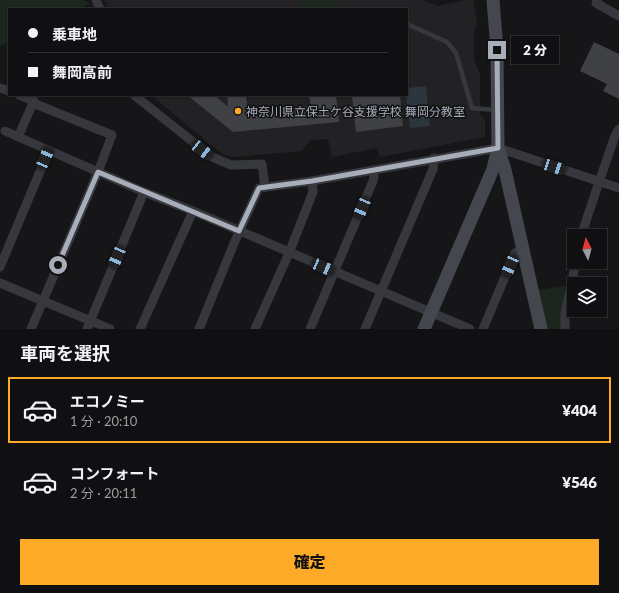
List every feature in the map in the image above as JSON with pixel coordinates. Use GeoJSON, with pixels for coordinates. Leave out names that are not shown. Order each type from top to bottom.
{"type":"FeatureCollection","features":[{"type":"Feature","properties":{"kind":"street"},"geometry":{"type":"LineString","coordinates":[[424,329],[493,169],[498,148],[497,50],[493,0]]}},
{"type":"Feature","properties":{"kind":"street"},"geometry":{"type":"LineString","coordinates":[[597,0],[596,3],[619,16]]}},
{"type":"Feature","properties":{"kind":"street"},"geometry":{"type":"LineString","coordinates":[[22,96],[112,135],[98,172],[31,329]]}},
{"type":"Feature","properties":{"kind":"street"},"geometry":{"type":"LineString","coordinates":[[135,96],[212,157],[231,165],[262,164],[265,187]]}},
{"type":"Feature","properties":{"kind":"street"},"geometry":{"type":"LineString","coordinates":[[18,137],[34,100]]}},
{"type":"Feature","properties":{"kind":"street"},"geometry":{"type":"LineString","coordinates":[[583,229],[615,136],[619,129]]}},
{"type":"Feature","properties":{"kind":"street"},"geometry":{"type":"LineString","coordinates":[[5,131],[144,192],[193,211],[380,292],[470,329]]}},
{"type":"Feature","properties":{"kind":"street"},"geometry":{"type":"LineString","coordinates":[[498,148],[505,170],[541,329]]}},
{"type":"Feature","properties":{"kind":"street"},"geometry":{"type":"LineString","coordinates":[[199,329],[239,231],[259,188],[312,181],[434,158],[498,148],[619,188]]}},
{"type":"Feature","properties":{"kind":"street"},"geometry":{"type":"LineString","coordinates":[[0,266],[49,150]]}},
{"type":"Feature","properties":{"kind":"street"},"geometry":{"type":"LineString","coordinates":[[365,329],[433,169],[434,158]]}},
{"type":"Feature","properties":{"kind":"street"},"geometry":{"type":"LineString","coordinates":[[310,329],[374,181],[373,170]]}},
{"type":"Feature","properties":{"kind":"street"},"geometry":{"type":"LineString","coordinates":[[256,329],[289,253],[313,192],[312,181]]}},
{"type":"Feature","properties":{"kind":"street"},"geometry":{"type":"LineString","coordinates":[[89,325],[144,192]]}},
{"type":"Feature","properties":{"kind":"street"},"geometry":{"type":"LineString","coordinates":[[140,329],[193,211]]}},
{"type":"Feature","properties":{"kind":"street"},"geometry":{"type":"LineString","coordinates":[[483,329],[515,253],[523,249]]}},
{"type":"Feature","properties":{"kind":"street"},"geometry":{"type":"LineString","coordinates":[[565,329],[566,314],[575,269]]}},
{"type":"Feature","properties":{"kind":"street"},"geometry":{"type":"LineString","coordinates":[[0,282],[43,301],[89,325],[110,329]]}},
{"type":"Feature","properties":{"kind":"lane"},"geometry":{"type":"LineString","coordinates":[[408,24],[447,42],[456,52],[472,108],[498,110]]}},
{"type":"Feature","properties":{"kind":"shaded area"},"geometry":{"type":"Polygon","coordinates":[[[0,0],[84,0],[90,4],[81,8],[8,8],[8,42],[0,46],[0,0]]]}},
{"type":"Feature","properties":{"kind":"shaded area"},"geometry":{"type":"Polygon","coordinates":[[[104,0],[421,0],[438,6],[465,0],[473,0],[477,22],[474,32],[474,59],[480,75],[480,115],[485,120],[485,137],[380,157],[377,148],[332,157],[328,139],[311,140],[301,151],[234,157],[225,155],[218,151],[152,96],[408,96],[408,8],[108,8],[104,0]]]}},
{"type":"Feature","properties":{"kind":"shaded area"},"geometry":{"type":"Polygon","coordinates":[[[299,0],[336,0],[337,8],[300,8],[299,0]]]}},
{"type":"Feature","properties":{"kind":"shaded area"},"geometry":{"type":"Polygon","coordinates":[[[426,86],[430,126],[410,128],[406,96],[408,96],[408,88],[426,86]]]}},
{"type":"Feature","properties":{"kind":"shaded area"},"geometry":{"type":"Polygon","coordinates":[[[567,286],[562,329],[545,329],[537,290],[567,286]]]}},
{"type":"Feature","properties":{"kind":"building"},"geometry":{"type":"Polygon","coordinates":[[[594,42],[619,54],[619,99],[603,91],[607,84],[580,71],[594,42]]]}},
{"type":"Feature","properties":{"kind":"building"},"geometry":{"type":"Polygon","coordinates":[[[188,96],[215,96],[227,106],[227,96],[246,96],[248,113],[311,106],[309,96],[336,96],[339,122],[233,132],[188,96]]]}},
{"type":"Feature","properties":{"kind":"building"},"geometry":{"type":"Polygon","coordinates":[[[352,96],[400,96],[403,126],[356,132],[352,96]]]}},
{"type":"Feature","properties":{"kind":"place","name":"神奈川県立保土ケ谷支援学校 舞岡分教室"},"geometry":{"type":"Point","coordinates":[238,111]}},
{"type":"Feature","properties":{"kind":"route"},"geometry":{"type":"LineString","coordinates":[[58,265],[98,172],[239,231],[259,188],[312,181],[434,158],[498,148],[497,50]]}}]}
